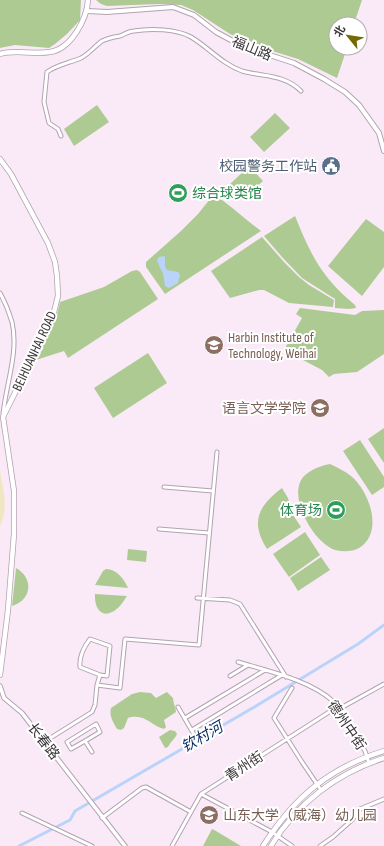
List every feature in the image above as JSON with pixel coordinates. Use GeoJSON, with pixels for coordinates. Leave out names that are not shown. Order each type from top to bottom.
{"type":"FeatureCollection","features":[{"type":"Feature","properties":{"kind":"main road"},"geometry":{"type":"LineString","coordinates":[[0,54],[14,52],[49,52],[63,47],[77,32],[87,11],[88,0]]}},
{"type":"Feature","properties":{"kind":"main road","name":"福山路"},"geometry":{"type":"LineString","coordinates":[[87,11],[107,12],[173,7],[194,15],[216,32],[242,46],[294,63],[345,92],[359,105],[379,133],[384,151]]}},
{"type":"Feature","properties":{"kind":"main road","name":"BEIHUANHAI ROAD"},"geometry":{"type":"LineString","coordinates":[[0,158],[14,180],[48,243],[55,262],[58,296],[53,316],[3,417]]}},
{"type":"Feature","properties":{"kind":"main road"},"geometry":{"type":"LineString","coordinates":[[0,675],[8,610],[14,534],[14,491],[3,417]]}},
{"type":"Feature","properties":{"kind":"main road"},"geometry":{"type":"LineString","coordinates":[[263,846],[272,832],[300,799],[317,784],[346,766],[367,756],[384,751]]}},
{"type":"Feature","properties":{"kind":"main road"},"geometry":{"type":"LineString","coordinates":[[270,846],[294,815],[321,790],[370,763],[384,758]]}},
{"type":"Feature","properties":{"kind":"street"},"geometry":{"type":"LineString","coordinates":[[61,136],[58,129],[49,123],[44,102],[47,72],[55,67],[67,64],[85,55],[103,41],[132,31],[163,30],[180,33],[191,37],[212,54],[242,71],[280,78],[296,86],[302,91]]}},
{"type":"Feature","properties":{"kind":"street"},"geometry":{"type":"LineString","coordinates":[[0,293],[12,322],[14,335],[3,417]]}},
{"type":"Feature","properties":{"kind":"street"},"geometry":{"type":"LineString","coordinates":[[97,685],[120,688],[125,639],[199,645],[217,452]]}},
{"type":"Feature","properties":{"kind":"street"},"geometry":{"type":"LineString","coordinates":[[164,487],[213,491]]}},
{"type":"Feature","properties":{"kind":"street"},"geometry":{"type":"LineString","coordinates":[[159,529],[209,533]]}},
{"type":"Feature","properties":{"kind":"street"},"geometry":{"type":"LineString","coordinates":[[192,730],[284,676],[240,604],[230,600],[197,598]]}},
{"type":"Feature","properties":{"kind":"street"},"geometry":{"type":"LineString","coordinates":[[90,639],[110,646],[107,676],[100,675],[80,667],[79,659],[83,648],[90,639]]}},
{"type":"Feature","properties":{"kind":"street","name":"德州中街"},"geometry":{"type":"LineString","coordinates":[[238,662],[294,679],[327,696],[338,708],[370,763]]}},
{"type":"Feature","properties":{"kind":"street"},"geometry":{"type":"LineString","coordinates":[[230,676],[248,665]]}},
{"type":"Feature","properties":{"kind":"street"},"geometry":{"type":"LineString","coordinates":[[184,718],[265,670]]}},
{"type":"Feature","properties":{"kind":"street"},"geometry":{"type":"LineString","coordinates":[[44,742],[92,712],[95,705],[97,685],[100,675]]}},
{"type":"Feature","properties":{"kind":"street","name":"青州街"},"geometry":{"type":"LineString","coordinates":[[172,846],[201,794],[338,708],[384,684]]}},
{"type":"Feature","properties":{"kind":"street","name":"长春路"},"geometry":{"type":"LineString","coordinates":[[0,686],[2,698],[22,713],[102,818]]}},
{"type":"Feature","properties":{"kind":"street"},"geometry":{"type":"LineString","coordinates":[[292,688],[274,718],[321,790]]}},
{"type":"Feature","properties":{"kind":"street"},"geometry":{"type":"LineString","coordinates":[[178,707],[196,738]]}},
{"type":"Feature","properties":{"kind":"street"},"geometry":{"type":"LineString","coordinates":[[96,724],[100,732],[85,741],[71,749],[67,742],[96,724]]}},
{"type":"Feature","properties":{"kind":"street"},"geometry":{"type":"LineString","coordinates":[[85,741],[92,752]]}},
{"type":"Feature","properties":{"kind":"street"},"geometry":{"type":"LineString","coordinates":[[125,846],[102,818],[142,788],[146,787],[191,812]]}},
{"type":"Feature","properties":{"kind":"street"},"geometry":{"type":"LineString","coordinates":[[201,794],[272,832],[292,846]]}},
{"type":"Feature","properties":{"kind":"street"},"geometry":{"type":"LineString","coordinates":[[320,846],[333,837],[352,820],[360,809],[384,799]]}},
{"type":"Feature","properties":{"kind":"street"},"geometry":{"type":"LineString","coordinates":[[22,813],[92,846]]}},
{"type":"Feature","properties":{"kind":"green space"},"geometry":{"type":"Polygon","coordinates":[[[0,0],[81,0],[80,20],[67,34],[49,48],[15,45],[0,48],[0,0]]]}},
{"type":"Feature","properties":{"kind":"green space"},"geometry":{"type":"Polygon","coordinates":[[[96,0],[362,0],[357,16],[328,16],[328,56],[344,56],[337,78],[298,59],[247,43],[193,10],[181,5],[159,4],[107,6],[96,0]]]}},
{"type":"Feature","properties":{"kind":"green space"},"geometry":{"type":"Polygon","coordinates":[[[97,105],[109,122],[74,146],[64,129],[97,105]]]}},
{"type":"Feature","properties":{"kind":"green space"},"geometry":{"type":"Polygon","coordinates":[[[275,113],[290,128],[264,152],[250,137],[275,113]]]}},
{"type":"Feature","properties":{"kind":"green space"},"geometry":{"type":"Polygon","coordinates":[[[249,166],[263,181],[242,200],[228,186],[249,166]]]}},
{"type":"Feature","properties":{"kind":"green space"},"geometry":{"type":"Polygon","coordinates":[[[214,194],[261,231],[165,294],[146,267],[146,262],[198,214],[214,194]]]}},
{"type":"Feature","properties":{"kind":"green space"},"geometry":{"type":"Polygon","coordinates":[[[295,216],[318,265],[325,275],[343,295],[355,305],[356,308],[335,308],[335,299],[302,278],[264,236],[295,216]]]}},
{"type":"Feature","properties":{"kind":"green space"},"geometry":{"type":"Polygon","coordinates":[[[366,219],[384,232],[384,267],[362,296],[328,266],[366,219]]]}},
{"type":"Feature","properties":{"kind":"green space"},"geometry":{"type":"Polygon","coordinates":[[[262,237],[299,277],[334,300],[333,307],[289,303],[264,290],[230,298],[211,271],[262,237]]]}},
{"type":"Feature","properties":{"kind":"green space"},"geometry":{"type":"Polygon","coordinates":[[[137,270],[140,272],[158,299],[68,358],[64,351],[36,360],[57,315],[60,302],[104,287],[132,271],[137,270]]]}},
{"type":"Feature","properties":{"kind":"green space"},"geometry":{"type":"Polygon","coordinates":[[[300,308],[355,315],[362,311],[384,310],[384,354],[357,372],[334,374],[329,377],[322,370],[284,350],[302,318],[296,314],[300,308]]]}},
{"type":"Feature","properties":{"kind":"green space"},"geometry":{"type":"Polygon","coordinates":[[[148,353],[167,383],[113,418],[94,388],[148,353]]]}},
{"type":"Feature","properties":{"kind":"green space"},"geometry":{"type":"Polygon","coordinates":[[[384,428],[384,463],[368,439],[384,428]]]}},
{"type":"Feature","properties":{"kind":"green space"},"geometry":{"type":"Polygon","coordinates":[[[360,440],[384,477],[384,487],[372,495],[343,451],[360,440]]]}},
{"type":"Feature","properties":{"kind":"green space"},"geometry":{"type":"Polygon","coordinates":[[[330,464],[349,474],[358,483],[364,492],[372,512],[371,533],[367,541],[359,548],[353,550],[338,551],[327,546],[311,529],[305,518],[298,496],[299,486],[303,477],[316,468],[330,464]]]}},
{"type":"Feature","properties":{"kind":"green space"},"geometry":{"type":"Polygon","coordinates":[[[282,488],[288,498],[293,515],[301,527],[267,549],[259,531],[259,515],[267,501],[282,488]]]}},
{"type":"Feature","properties":{"kind":"green space"},"geometry":{"type":"Polygon","coordinates":[[[305,532],[320,555],[289,577],[273,554],[305,532]]]}},
{"type":"Feature","properties":{"kind":"green space"},"geometry":{"type":"Polygon","coordinates":[[[128,549],[147,551],[146,562],[127,560],[128,549]]]}},
{"type":"Feature","properties":{"kind":"green space"},"geometry":{"type":"Polygon","coordinates":[[[321,557],[330,570],[298,591],[290,578],[321,557]]]}},
{"type":"Feature","properties":{"kind":"green space"},"geometry":{"type":"Polygon","coordinates":[[[16,568],[26,577],[28,588],[24,599],[12,606],[16,568]]]}},
{"type":"Feature","properties":{"kind":"green space"},"geometry":{"type":"Polygon","coordinates":[[[110,569],[120,575],[128,588],[95,585],[103,571],[110,569]]]}},
{"type":"Feature","properties":{"kind":"green space"},"geometry":{"type":"Polygon","coordinates":[[[95,594],[127,596],[119,607],[114,611],[105,614],[98,609],[96,605],[95,594]]]}},
{"type":"Feature","properties":{"kind":"green space"},"geometry":{"type":"Polygon","coordinates":[[[140,692],[151,693],[156,698],[167,692],[173,698],[176,712],[164,720],[166,727],[164,729],[143,718],[134,717],[128,718],[124,728],[121,730],[117,729],[111,716],[111,708],[132,694],[140,692]]]}},
{"type":"Feature","properties":{"kind":"green space"},"geometry":{"type":"Polygon","coordinates":[[[170,730],[175,731],[177,734],[168,747],[165,748],[159,737],[170,730]]]}},
{"type":"Feature","properties":{"kind":"green space"},"geometry":{"type":"Polygon","coordinates":[[[212,829],[216,831],[241,846],[203,846],[212,829]]]}},
{"type":"Feature","properties":{"kind":"sand"},"geometry":{"type":"Polygon","coordinates":[[[0,471],[5,505],[3,519],[0,526],[0,471]]]}},
{"type":"Feature","properties":{"kind":"water"},"geometry":{"type":"Polygon","coordinates":[[[164,256],[167,270],[178,272],[180,275],[178,283],[169,288],[165,286],[163,273],[157,260],[159,257],[164,256]]]}},
{"type":"Feature","properties":{"kind":"waterway","name":"钦村河"},"geometry":{"type":"LineString","coordinates":[[19,846],[70,820],[75,811],[256,706],[358,644],[384,625]]}},
{"type":"Feature","properties":{"kind":"place","name":"校园警务工作站"},"geometry":{"type":"Point","coordinates":[331,166]}},
{"type":"Feature","properties":{"kind":"place","name":"综合球类馆"},"geometry":{"type":"Point","coordinates":[178,193]}},
{"type":"Feature","properties":{"kind":"place","name":"Harbin Institute of Technology, Weihai"},"geometry":{"type":"Point","coordinates":[214,345]}},
{"type":"Feature","properties":{"kind":"place","name":"语言文学学院"},"geometry":{"type":"Point","coordinates":[320,408]}},
{"type":"Feature","properties":{"kind":"place","name":"体育场"},"geometry":{"type":"Point","coordinates":[336,510]}},
{"type":"Feature","properties":{"kind":"place","name":"山东大学（威海）幼儿园"},"geometry":{"type":"Point","coordinates":[209,815]}}]}
